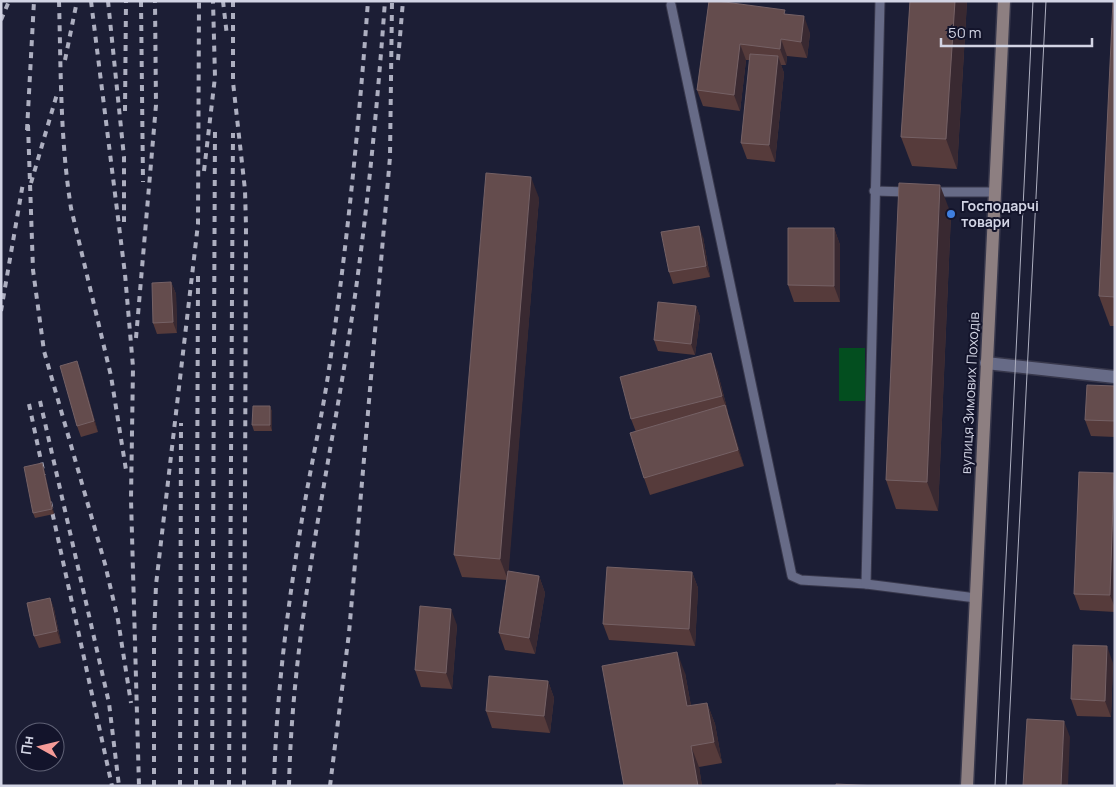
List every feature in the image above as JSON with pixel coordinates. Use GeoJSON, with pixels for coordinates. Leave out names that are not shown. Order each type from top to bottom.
{"type":"FeatureCollection","features":[{"type":"Feature","properties":{"kind":"main road","name":"вулиця Зимових Походів"},"geometry":{"type":"LineString","coordinates":[[966,786],[1004,1]]}},
{"type":"Feature","properties":{"kind":"street"},"geometry":{"type":"LineString","coordinates":[[986,363],[1115,377]]}},
{"type":"Feature","properties":{"kind":"lane"},"geometry":{"type":"LineString","coordinates":[[866,584],[880,1]]}},
{"type":"Feature","properties":{"kind":"lane"},"geometry":{"type":"LineString","coordinates":[[671,5],[792,576],[801,580],[866,584],[976,598]]}},
{"type":"Feature","properties":{"kind":"lane"},"geometry":{"type":"LineString","coordinates":[[874,191],[914,192]]}},
{"type":"Feature","properties":{"kind":"lane"},"geometry":{"type":"LineString","coordinates":[[924,192],[994,192]]}},
{"type":"Feature","properties":{"kind":"green space"},"geometry":{"type":"Polygon","coordinates":[[[839,348],[865,348],[865,401],[839,401],[839,348]]]}},
{"type":"Feature","properties":{"kind":"building"},"geometry":{"type":"Polygon","coordinates":[[[709,1],[785,10],[784,14],[804,16],[801,42],[781,39],[780,49],[740,44],[734,95],[697,90],[709,1]]]}},
{"type":"Feature","properties":{"kind":"building"},"geometry":{"type":"Polygon","coordinates":[[[910,1],[955,1],[946,139],[901,137],[910,1]]]}},
{"type":"Feature","properties":{"kind":"building"},"geometry":{"type":"Polygon","coordinates":[[[1113,1],[1115,1],[1115,297],[1099,296],[1113,1]]]}},
{"type":"Feature","properties":{"kind":"building"},"geometry":{"type":"Polygon","coordinates":[[[750,54],[778,56],[769,145],[741,143],[750,54]]]}},
{"type":"Feature","properties":{"kind":"building"},"geometry":{"type":"Polygon","coordinates":[[[486,173],[531,177],[500,559],[454,555],[486,173]]]}},
{"type":"Feature","properties":{"kind":"building"},"geometry":{"type":"Polygon","coordinates":[[[899,183],[940,185],[927,482],[886,480],[899,183]]]}},
{"type":"Feature","properties":{"kind":"building"},"geometry":{"type":"Polygon","coordinates":[[[699,226],[706,266],[669,272],[661,232],[699,226]]]}},
{"type":"Feature","properties":{"kind":"building"},"geometry":{"type":"Polygon","coordinates":[[[788,228],[834,228],[834,286],[788,285],[788,228]]]}},
{"type":"Feature","properties":{"kind":"building"},"geometry":{"type":"Polygon","coordinates":[[[171,282],[173,322],[153,323],[152,283],[171,282]]]}},
{"type":"Feature","properties":{"kind":"building"},"geometry":{"type":"Polygon","coordinates":[[[658,302],[696,306],[691,344],[654,340],[658,302]]]}},
{"type":"Feature","properties":{"kind":"building"},"geometry":{"type":"Polygon","coordinates":[[[711,353],[722,396],[631,419],[620,377],[711,353]]]}},
{"type":"Feature","properties":{"kind":"building"},"geometry":{"type":"Polygon","coordinates":[[[77,361],[94,421],[77,426],[60,366],[77,361]]]}},
{"type":"Feature","properties":{"kind":"building"},"geometry":{"type":"Polygon","coordinates":[[[1087,385],[1115,386],[1115,421],[1085,420],[1087,385]]]}},
{"type":"Feature","properties":{"kind":"building"},"geometry":{"type":"Polygon","coordinates":[[[725,405],[738,450],[644,478],[630,433],[725,405]]]}},
{"type":"Feature","properties":{"kind":"building"},"geometry":{"type":"Polygon","coordinates":[[[253,406],[270,406],[270,425],[252,425],[253,406]]]}},
{"type":"Feature","properties":{"kind":"building"},"geometry":{"type":"Polygon","coordinates":[[[42,463],[52,509],[33,513],[24,467],[42,463]]]}},
{"type":"Feature","properties":{"kind":"building"},"geometry":{"type":"Polygon","coordinates":[[[1079,472],[1114,473],[1110,595],[1074,594],[1079,472]]]}},
{"type":"Feature","properties":{"kind":"building"},"geometry":{"type":"Polygon","coordinates":[[[607,567],[692,572],[689,629],[603,624],[607,567]]]}},
{"type":"Feature","properties":{"kind":"building"},"geometry":{"type":"Polygon","coordinates":[[[508,571],[539,576],[529,638],[499,633],[508,571]]]}},
{"type":"Feature","properties":{"kind":"building"},"geometry":{"type":"Polygon","coordinates":[[[50,598],[57,631],[34,636],[27,603],[50,598]]]}},
{"type":"Feature","properties":{"kind":"building"},"geometry":{"type":"Polygon","coordinates":[[[420,606],[451,609],[446,673],[415,670],[420,606]]]}},
{"type":"Feature","properties":{"kind":"building"},"geometry":{"type":"Polygon","coordinates":[[[1073,645],[1107,646],[1105,701],[1071,699],[1073,645]]]}},
{"type":"Feature","properties":{"kind":"building"},"geometry":{"type":"Polygon","coordinates":[[[677,652],[687,706],[707,703],[714,742],[691,746],[698,786],[624,786],[602,666],[677,652]]]}},
{"type":"Feature","properties":{"kind":"building"},"geometry":{"type":"Polygon","coordinates":[[[489,676],[548,681],[544,716],[486,711],[489,676]]]}},
{"type":"Feature","properties":{"kind":"building"},"geometry":{"type":"Polygon","coordinates":[[[1027,719],[1064,721],[1061,786],[1023,786],[1027,719]]]}},
{"type":"Feature","properties":{"kind":"building"},"geometry":{"type":"Polygon","coordinates":[[[836,784],[878,786],[836,786],[836,784]]]}},
{"type":"Feature","properties":{"kind":"tram line"},"geometry":{"type":"LineString","coordinates":[[995,786],[1033,1]]}},
{"type":"Feature","properties":{"kind":"tram line"},"geometry":{"type":"LineString","coordinates":[[1006,786],[1046,1]]}},
{"type":"Feature","properties":{"kind":"railway"},"geometry":{"type":"LineString","coordinates":[[1,20],[9,1]]}},
{"type":"Feature","properties":{"kind":"railway"},"geometry":{"type":"LineString","coordinates":[[27,130],[34,1]]}},
{"type":"Feature","properties":{"kind":"railway"},"geometry":{"type":"LineString","coordinates":[[59,1],[63,131],[67,182],[71,208],[111,376],[126,470]]}},
{"type":"Feature","properties":{"kind":"railway"},"geometry":{"type":"LineString","coordinates":[[65,60],[77,1]]}},
{"type":"Feature","properties":{"kind":"railway"},"geometry":{"type":"LineString","coordinates":[[91,1],[125,274],[133,367],[131,499],[139,786]]}},
{"type":"Feature","properties":{"kind":"railway"},"geometry":{"type":"LineString","coordinates":[[108,1],[124,157],[124,222]]}},
{"type":"Feature","properties":{"kind":"railway"},"geometry":{"type":"LineString","coordinates":[[125,111],[126,1]]}},
{"type":"Feature","properties":{"kind":"railway"},"geometry":{"type":"LineString","coordinates":[[141,1],[143,182]]}},
{"type":"Feature","properties":{"kind":"railway"},"geometry":{"type":"LineString","coordinates":[[136,338],[156,105],[155,1]]}},
{"type":"Feature","properties":{"kind":"railway"},"geometry":{"type":"LineString","coordinates":[[154,786],[156,585],[198,224],[199,1]]}},
{"type":"Feature","properties":{"kind":"railway"},"geometry":{"type":"LineString","coordinates":[[204,171],[215,77],[213,1]]}},
{"type":"Feature","properties":{"kind":"railway"},"geometry":{"type":"LineString","coordinates":[[223,1],[227,36]]}},
{"type":"Feature","properties":{"kind":"railway"},"geometry":{"type":"LineString","coordinates":[[233,1],[233,82],[245,190],[246,226],[244,786]]}},
{"type":"Feature","properties":{"kind":"railway"},"geometry":{"type":"LineString","coordinates":[[274,786],[277,718],[288,615],[306,495],[326,387],[341,277],[352,185],[368,1]]}},
{"type":"Feature","properties":{"kind":"railway"},"geometry":{"type":"LineString","coordinates":[[289,786],[291,733],[309,576],[358,277],[378,93],[385,1]]}},
{"type":"Feature","properties":{"kind":"railway"},"geometry":{"type":"LineString","coordinates":[[330,786],[349,633],[390,157],[392,1]]}},
{"type":"Feature","properties":{"kind":"railway"},"geometry":{"type":"LineString","coordinates":[[398,60],[403,1]]}},
{"type":"Feature","properties":{"kind":"railway"},"geometry":{"type":"LineString","coordinates":[[31,183],[57,94]]}},
{"type":"Feature","properties":{"kind":"railway"},"geometry":{"type":"LineString","coordinates":[[28,125],[33,270],[44,351],[105,564],[118,620],[131,703]]}},
{"type":"Feature","properties":{"kind":"railway"},"geometry":{"type":"LineString","coordinates":[[212,786],[215,128]]}},
{"type":"Feature","properties":{"kind":"railway"},"geometry":{"type":"LineString","coordinates":[[229,786],[233,133]]}},
{"type":"Feature","properties":{"kind":"railway"},"geometry":{"type":"LineString","coordinates":[[1,311],[23,183]]}},
{"type":"Feature","properties":{"kind":"railway"},"geometry":{"type":"LineString","coordinates":[[196,786],[198,275]]}},
{"type":"Feature","properties":{"kind":"railway"},"geometry":{"type":"LineString","coordinates":[[40,401],[109,703],[119,786]]}},
{"type":"Feature","properties":{"kind":"railway"},"geometry":{"type":"LineString","coordinates":[[29,404],[44,475]]}},
{"type":"Feature","properties":{"kind":"railway"},"geometry":{"type":"LineString","coordinates":[[180,786],[181,423]]}},
{"type":"Feature","properties":{"kind":"railway"},"geometry":{"type":"LineString","coordinates":[[50,502],[112,786]]}},
{"type":"Feature","properties":{"kind":"place","name":"Господарчі товари"},"geometry":{"type":"Point","coordinates":[951,214]}}]}
